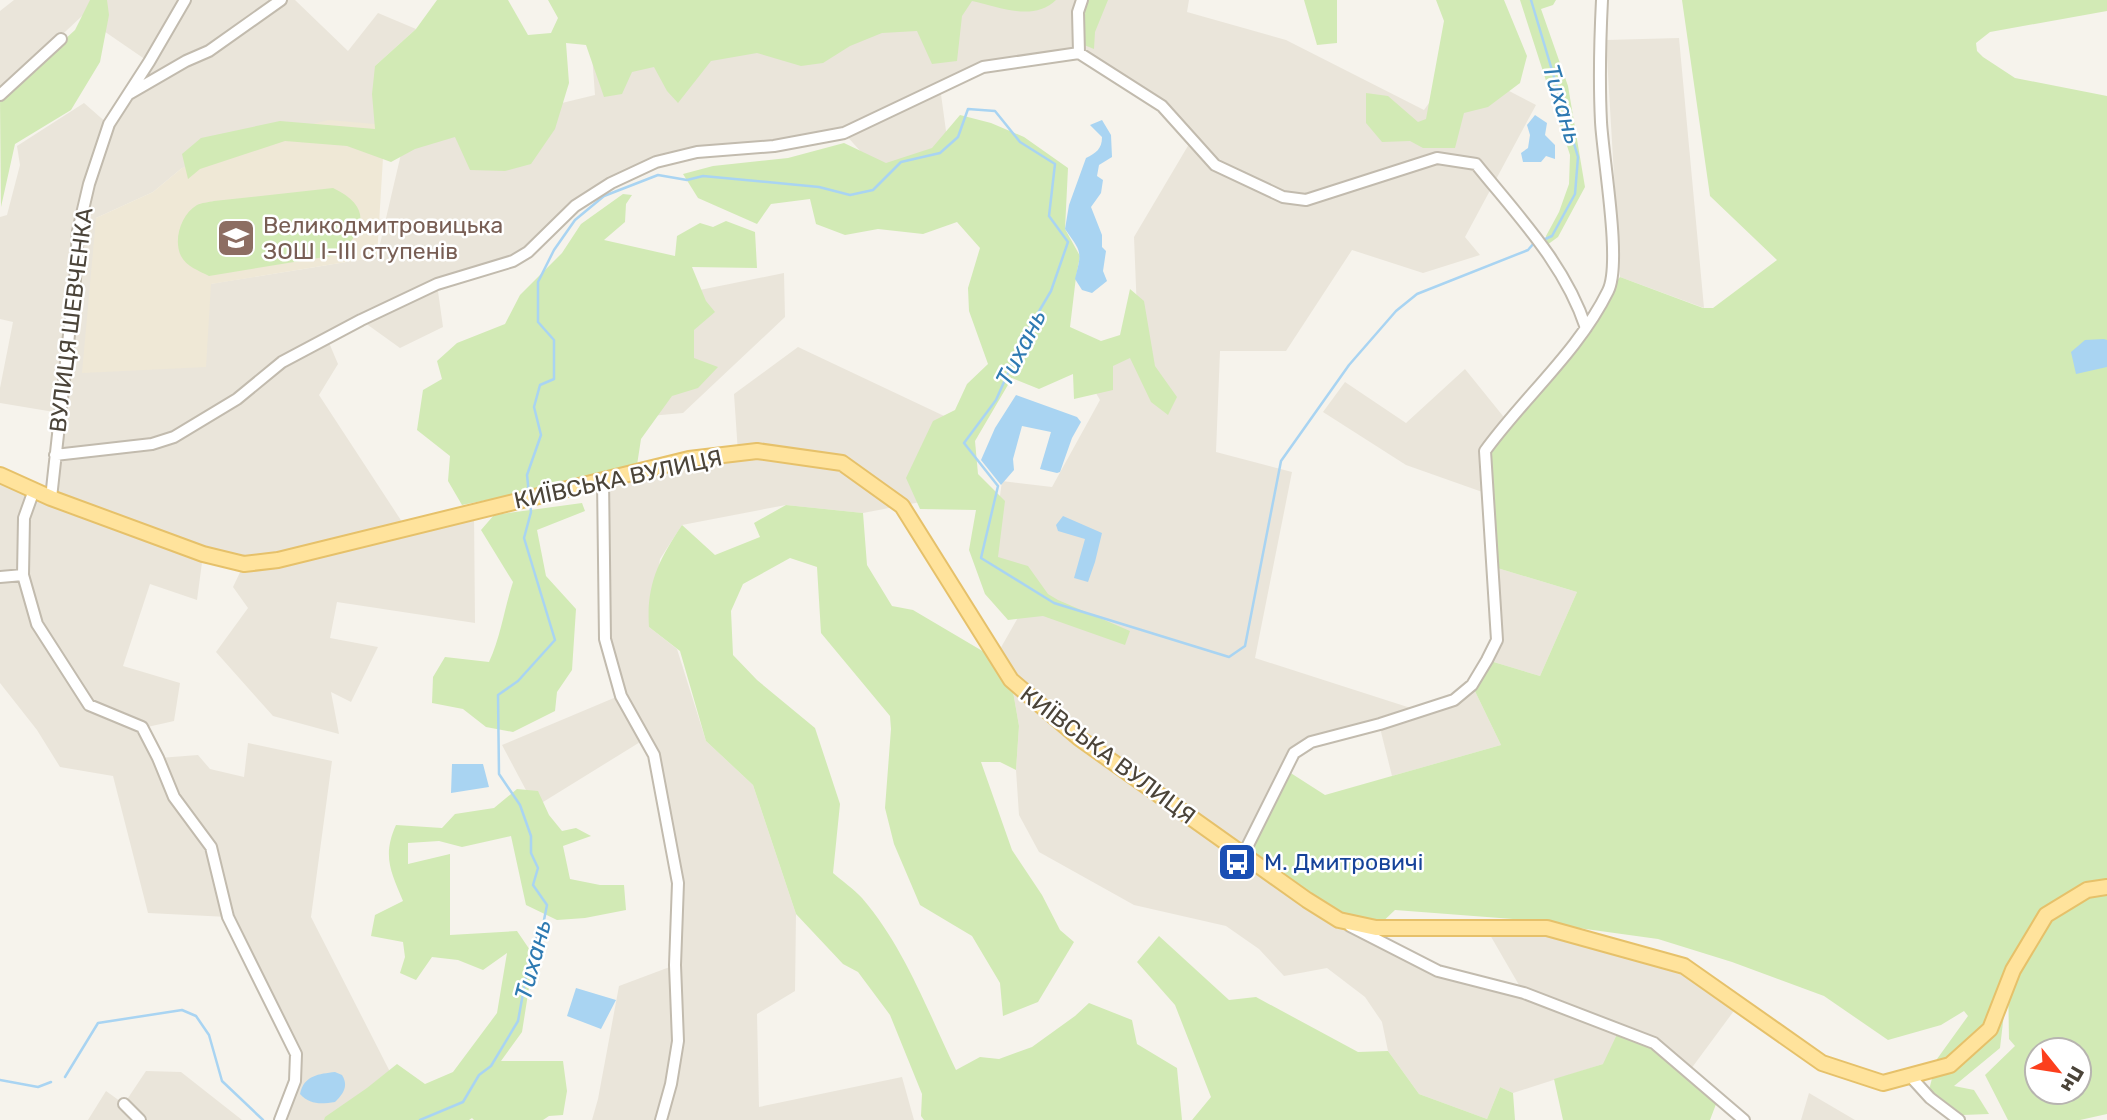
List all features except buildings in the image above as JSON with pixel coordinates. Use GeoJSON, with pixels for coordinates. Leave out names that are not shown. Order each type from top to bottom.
{"type":"FeatureCollection","features":[{"type":"Feature","properties":{"kind":"main road","name":"КИЇВСЬКА ВУЛИЦЯ"},"geometry":{"type":"LineString","coordinates":[[0,475],[51,498],[203,554],[244,564],[278,560],[689,459],[757,451],[842,463],[902,506],[1010,680],[1079,738],[1307,901],[1339,920],[1376,928],[1547,928],[1684,965],[1822,1063],[1883,1083],[1950,1065],[1990,1029],[2013,970],[2046,915],[2087,890],[2107,887]]}},
{"type":"Feature","properties":{"kind":"street","name":"ВУЛИЦЯ ШЕВЧЕНКА"},"geometry":{"type":"LineString","coordinates":[[51,498],[78,231],[89,184],[109,124],[185,0]]}},
{"type":"Feature","properties":{"kind":"street"},"geometry":{"type":"LineString","coordinates":[[128,95],[186,61],[209,51],[281,0]]}},
{"type":"Feature","properties":{"kind":"street"},"geometry":{"type":"LineString","coordinates":[[1079,53],[1078,12],[1082,0]]}},
{"type":"Feature","properties":{"kind":"street"},"geometry":{"type":"LineString","coordinates":[[1243,855],[1294,753],[1311,742],[1380,724],[1454,700],[1472,685],[1497,640],[1485,451],[1507,421],[1587,328],[1610,289],[1614,256],[1601,121],[1602,0]]}},
{"type":"Feature","properties":{"kind":"street"},"geometry":{"type":"LineString","coordinates":[[0,95],[61,39]]}},
{"type":"Feature","properties":{"kind":"street"},"geometry":{"type":"LineString","coordinates":[[55,455],[152,444],[174,437],[237,399],[282,362],[361,320],[437,284],[513,261],[528,253],[575,206],[611,183],[656,162],[697,152],[774,146],[844,133],[983,67],[1079,53],[1162,106],[1215,165],[1283,197],[1306,200],[1437,158],[1476,164],[1552,256],[1580,308],[1587,328]]}},
{"type":"Feature","properties":{"kind":"street"},"geometry":{"type":"LineString","coordinates":[[603,480],[605,639],[621,696],[654,755],[678,883],[675,965],[678,1041],[671,1084],[660,1120]]}},
{"type":"Feature","properties":{"kind":"street"},"geometry":{"type":"LineString","coordinates":[[34,490],[24,518],[23,575],[37,624],[89,705],[142,727],[174,797],[211,847],[228,917],[296,1054],[295,1081],[281,1120]]}},
{"type":"Feature","properties":{"kind":"street"},"geometry":{"type":"LineString","coordinates":[[0,577],[23,575]]}},
{"type":"Feature","properties":{"kind":"street"},"geometry":{"type":"LineString","coordinates":[[1339,920],[1438,971],[1524,993],[1654,1043],[1744,1120]]}},
{"type":"Feature","properties":{"kind":"street"},"geometry":{"type":"LineString","coordinates":[[1910,1076],[1930,1098],[1959,1120]]}},
{"type":"Feature","properties":{"kind":"street"},"geometry":{"type":"LineString","coordinates":[[124,1104],[140,1120]]}},
{"type":"Feature","properties":{"kind":"shaded area"},"geometry":{"type":"Polygon","coordinates":[[[14,0],[295,0],[348,51],[378,13],[416,29],[375,66],[385,125],[182,168],[153,192],[96,218],[210,284],[377,257],[404,141],[595,95],[592,55],[887,0],[1189,0],[1187,12],[1286,40],[1424,110],[1457,64],[1536,105],[1465,237],[1480,255],[1423,273],[1352,250],[1286,351],[1220,351],[1216,452],[1292,472],[1255,658],[1420,711],[1454,700],[1472,685],[1501,745],[1392,776],[1379,724],[1311,742],[1294,754],[1243,854],[1438,971],[1523,992],[1486,928],[1547,928],[1684,966],[1739,1004],[1688,1073],[1603,1064],[1513,1093],[1500,1087],[1487,1119],[1419,1094],[1388,1051],[1382,1022],[1365,997],[1327,968],[1284,976],[1259,949],[1226,926],[1134,905],[1039,852],[1019,815],[1016,770],[1019,726],[1011,680],[995,658],[1033,591],[991,561],[1002,481],[1052,487],[1100,400],[1087,378],[1138,337],[1134,237],[1192,139],[1162,106],[1079,53],[983,67],[940,87],[949,153],[881,174],[844,133],[656,162],[575,206],[528,252],[437,284],[443,327],[400,348],[361,320],[327,338],[338,364],[319,395],[406,528],[474,512],[475,623],[337,602],[330,638],[378,647],[351,702],[331,692],[339,734],[273,716],[216,652],[248,608],[233,587],[244,564],[203,555],[197,600],[150,584],[123,666],[180,683],[174,721],[143,728],[159,758],[198,755],[210,769],[244,777],[248,743],[332,761],[311,917],[410,1111],[352,1120],[280,1120],[296,1054],[228,917],[148,913],[113,776],[60,767],[37,730],[0,683],[0,475],[51,497],[60,413],[0,403],[0,388],[13,322],[0,319],[0,217],[7,215],[20,165],[17,146],[84,103],[108,124],[149,62],[82,16],[0,93],[0,11],[14,0]]]}},
{"type":"Feature","properties":{"kind":"shaded area"},"geometry":{"type":"Polygon","coordinates":[[[1679,38],[1704,308],[1620,277],[1606,40],[1679,38]]]}},
{"type":"Feature","properties":{"kind":"shaded area","name":"Великодмитровицька ЗОШ І-ІІІ ступенів"},"geometry":{"type":"Polygon","coordinates":[[[329,120],[385,125],[377,257],[211,284],[206,367],[82,373],[96,218],[153,192],[182,168],[267,135],[329,120]]]}},
{"type":"Feature","properties":{"kind":"shaded area"},"geometry":{"type":"Polygon","coordinates":[[[784,273],[785,317],[683,413],[639,417],[685,293],[784,273]]]}},
{"type":"Feature","properties":{"kind":"shaded area"},"geometry":{"type":"Polygon","coordinates":[[[798,347],[959,423],[931,500],[863,513],[786,505],[682,525],[660,559],[649,627],[677,649],[706,741],[753,785],[796,914],[795,991],[757,1014],[759,1107],[902,1077],[914,1120],[592,1120],[619,986],[675,965],[678,883],[654,755],[645,739],[535,807],[502,745],[621,695],[605,639],[603,480],[738,453],[734,394],[798,347]]]}},
{"type":"Feature","properties":{"kind":"shaded area"},"geometry":{"type":"Polygon","coordinates":[[[1465,369],[1507,421],[1488,494],[1406,465],[1323,412],[1345,382],[1406,423],[1465,369]]]}},
{"type":"Feature","properties":{"kind":"shaded area"},"geometry":{"type":"Polygon","coordinates":[[[1494,567],[1577,592],[1540,676],[1487,660],[1497,639],[1494,567]]]}},
{"type":"Feature","properties":{"kind":"shaded area"},"geometry":{"type":"Polygon","coordinates":[[[146,1071],[181,1072],[242,1120],[88,1120],[106,1091],[124,1104],[146,1071]]]}},
{"type":"Feature","properties":{"kind":"shaded area"},"geometry":{"type":"Polygon","coordinates":[[[1809,1093],[1855,1120],[1801,1120],[1809,1093]]]}},
{"type":"Feature","properties":{"kind":"green space"},"geometry":{"type":"Polygon","coordinates":[[[90,0],[107,0],[109,15],[100,62],[71,110],[15,144],[1,207],[0,99],[75,30],[90,0]]]}},
{"type":"Feature","properties":{"kind":"green space"},"geometry":{"type":"Polygon","coordinates":[[[437,0],[508,0],[528,35],[551,33],[558,18],[548,0],[1056,0],[1047,7],[1027,12],[972,1],[962,16],[957,61],[932,64],[917,31],[882,33],[850,46],[823,63],[801,66],[757,53],[711,61],[678,103],[667,91],[654,67],[632,72],[622,94],[604,97],[586,45],[566,43],[569,83],[555,129],[531,164],[505,171],[470,170],[455,137],[415,149],[391,162],[347,146],[285,141],[200,169],[188,179],[182,154],[201,138],[280,121],[375,129],[372,94],[375,66],[416,29],[437,0]]]}},
{"type":"Feature","properties":{"kind":"green space"},"geometry":{"type":"Polygon","coordinates":[[[1078,0],[1108,0],[1095,32],[1094,49],[1084,45],[1083,18],[1078,0]]]}},
{"type":"Feature","properties":{"kind":"green space"},"geometry":{"type":"Polygon","coordinates":[[[1304,0],[1337,0],[1337,43],[1317,45],[1304,0]]]}},
{"type":"Feature","properties":{"kind":"green space"},"geometry":{"type":"Polygon","coordinates":[[[1436,0],[1504,0],[1527,56],[1520,83],[1488,107],[1464,113],[1455,148],[1423,148],[1410,141],[1382,142],[1366,123],[1366,93],[1388,96],[1418,122],[1426,119],[1444,21],[1436,0]]]}},
{"type":"Feature","properties":{"kind":"green space"},"geometry":{"type":"Polygon","coordinates":[[[1520,0],[1556,0],[1553,5],[1541,9],[1568,86],[1585,187],[1558,237],[1547,245],[1546,236],[1559,212],[1569,184],[1570,155],[1520,0]]]}},
{"type":"Feature","properties":{"kind":"green space"},"geometry":{"type":"Polygon","coordinates":[[[1682,0],[2107,0],[2107,11],[1990,32],[1976,43],[1977,51],[1983,57],[2015,78],[2107,96],[2107,1114],[2080,1120],[2008,1120],[1985,1075],[2015,1046],[2009,1039],[2008,979],[2000,1048],[1954,1086],[1974,1090],[1989,1114],[1963,1115],[1929,1090],[1937,1059],[1968,1016],[1964,1011],[1941,1025],[1888,1040],[1824,996],[1732,962],[1658,939],[1513,919],[1395,910],[1376,928],[1339,920],[1243,855],[1286,770],[1325,795],[1501,745],[1472,685],[1487,660],[1540,676],[1577,592],[1494,567],[1485,451],[1547,376],[1620,277],[1703,308],[1713,308],[1777,260],[1710,196],[1682,0]]]}},
{"type":"Feature","properties":{"kind":"green space"},"geometry":{"type":"Polygon","coordinates":[[[960,115],[991,123],[1024,137],[1068,168],[1065,229],[1080,256],[1070,327],[1101,341],[1120,335],[1130,289],[1144,301],[1155,366],[1177,397],[1168,415],[1151,402],[1130,358],[1113,366],[1113,390],[1074,399],[1073,374],[1039,389],[1012,378],[975,441],[978,474],[1005,501],[998,557],[1028,566],[1048,594],[1058,600],[1130,631],[1125,645],[1043,616],[1008,620],[985,594],[969,550],[976,510],[920,509],[906,478],[933,421],[955,410],[967,384],[988,364],[969,311],[968,288],[980,248],[957,222],[923,234],[878,229],[845,235],[816,224],[810,199],[771,204],[757,224],[698,198],[683,174],[713,166],[788,158],[844,143],[886,163],[932,148],[960,115]]]}},
{"type":"Feature","properties":{"kind":"green space"},"geometry":{"type":"Polygon","coordinates":[[[333,188],[354,203],[361,219],[354,237],[337,255],[209,276],[189,265],[181,256],[178,243],[180,228],[191,209],[197,205],[333,188]]]}},
{"type":"Feature","properties":{"kind":"green space"},"geometry":{"type":"Polygon","coordinates":[[[623,194],[632,195],[626,204],[625,222],[604,240],[675,256],[677,236],[700,223],[713,227],[726,221],[755,232],[757,268],[692,267],[706,301],[715,312],[694,330],[694,358],[718,367],[698,388],[672,396],[641,439],[637,465],[462,505],[448,481],[450,456],[417,430],[423,390],[442,379],[437,361],[457,343],[505,324],[520,295],[562,253],[581,224],[623,194]]]}},
{"type":"Feature","properties":{"kind":"green space"},"geometry":{"type":"Polygon","coordinates":[[[582,503],[585,511],[537,530],[546,576],[576,609],[572,670],[557,692],[555,711],[513,732],[486,727],[463,709],[432,703],[433,677],[445,657],[489,662],[499,632],[513,582],[481,530],[494,515],[582,503]]]}},
{"type":"Feature","properties":{"kind":"green space"},"geometry":{"type":"Polygon","coordinates":[[[786,505],[863,513],[867,565],[892,606],[913,610],[996,659],[1011,680],[1019,726],[1016,770],[1000,762],[981,762],[1012,850],[1042,895],[1060,930],[1074,942],[1038,1002],[1003,1016],[1000,983],[972,936],[920,905],[894,844],[885,808],[890,716],[821,633],[817,567],[790,558],[743,584],[731,611],[733,655],[757,680],[815,728],[840,804],[833,873],[862,898],[891,938],[915,981],[956,1070],[980,1057],[999,1059],[1032,1047],[1089,1003],[1132,1020],[1137,1044],[1177,1068],[1182,1120],[924,1120],[921,1116],[922,1094],[890,1015],[858,972],[843,964],[796,914],[753,785],[706,741],[680,651],[649,627],[652,585],[667,550],[682,525],[715,555],[760,537],[754,523],[786,505]]]}},
{"type":"Feature","properties":{"kind":"green space"},"geometry":{"type":"Polygon","coordinates":[[[517,789],[538,791],[549,815],[562,831],[576,828],[591,836],[563,846],[570,879],[600,885],[624,885],[626,910],[557,920],[526,905],[511,836],[462,847],[439,841],[408,843],[408,864],[450,854],[450,935],[517,931],[534,956],[522,1032],[501,1061],[563,1061],[567,1091],[563,1115],[549,1116],[543,1120],[324,1120],[397,1064],[425,1084],[453,1072],[497,1013],[507,953],[483,970],[458,960],[432,957],[416,980],[400,973],[405,957],[403,942],[371,936],[375,915],[403,901],[389,855],[396,825],[442,828],[455,814],[494,808],[517,789]]]}},
{"type":"Feature","properties":{"kind":"green space"},"geometry":{"type":"Polygon","coordinates":[[[1159,936],[1229,1000],[1256,997],[1358,1052],[1388,1051],[1419,1094],[1487,1119],[1500,1087],[1513,1093],[1515,1120],[1192,1120],[1211,1097],[1175,1005],[1137,962],[1159,936]]]}},
{"type":"Feature","properties":{"kind":"green space"},"geometry":{"type":"Polygon","coordinates":[[[1620,1028],[1654,1043],[1718,1099],[1710,1120],[1563,1120],[1554,1079],[1603,1064],[1620,1028]]]}},
{"type":"Feature","properties":{"kind":"water"},"geometry":{"type":"Polygon","coordinates":[[[1535,115],[1547,123],[1545,135],[1555,145],[1555,159],[1546,156],[1541,162],[1523,162],[1521,153],[1528,148],[1530,135],[1527,125],[1535,115]]]}},
{"type":"Feature","properties":{"kind":"water"},"geometry":{"type":"Polygon","coordinates":[[[1102,120],[1111,135],[1112,157],[1099,165],[1097,176],[1103,180],[1101,193],[1091,207],[1102,235],[1102,247],[1106,251],[1103,271],[1107,281],[1092,293],[1082,290],[1075,279],[1079,252],[1065,229],[1069,205],[1086,158],[1101,145],[1102,137],[1090,125],[1102,120]]]}},
{"type":"Feature","properties":{"kind":"water"},"geometry":{"type":"Polygon","coordinates":[[[2085,340],[2107,340],[2107,367],[2076,374],[2071,352],[2085,340]]]}},
{"type":"Feature","properties":{"kind":"water"},"geometry":{"type":"Polygon","coordinates":[[[1016,395],[1077,417],[1081,422],[1072,438],[1060,472],[1057,473],[1040,469],[1051,432],[1022,426],[1013,459],[1014,470],[1001,485],[981,460],[995,428],[1016,395]]]}},
{"type":"Feature","properties":{"kind":"water"},"geometry":{"type":"Polygon","coordinates":[[[1063,516],[1102,533],[1088,582],[1074,578],[1085,539],[1058,531],[1056,525],[1063,516]]]}},
{"type":"Feature","properties":{"kind":"water"},"geometry":{"type":"Polygon","coordinates":[[[452,764],[483,764],[489,787],[451,793],[452,764]]]}},
{"type":"Feature","properties":{"kind":"water"},"geometry":{"type":"Polygon","coordinates":[[[576,988],[616,1000],[601,1029],[567,1016],[576,988]]]}},
{"type":"Feature","properties":{"kind":"water"},"geometry":{"type":"Polygon","coordinates":[[[335,1072],[342,1075],[345,1086],[335,1102],[316,1103],[300,1094],[309,1079],[335,1072]]]}},
{"type":"Feature","properties":{"kind":"waterway","name":"Тихань"},"geometry":{"type":"LineString","coordinates":[[1531,0],[1578,157],[1575,194],[1552,236],[1543,240]]}},
{"type":"Feature","properties":{"kind":"waterway","name":"Тихань"},"geometry":{"type":"LineString","coordinates":[[529,494],[527,475],[541,435],[534,407],[540,385],[554,379],[554,340],[538,322],[538,282],[554,250],[575,220],[604,196],[658,175],[687,180],[703,176],[819,187],[850,195],[873,190],[901,162],[940,153],[958,137],[968,109],[995,111],[1020,142],[1055,164],[1049,216],[1068,242],[1051,291],[1025,335],[996,400],[964,443],[998,486],[981,558],[1054,603],[1229,657],[1245,646],[1281,461],[1349,365],[1396,311],[1417,294],[1528,250],[1534,243]]}},
{"type":"Feature","properties":{"kind":"waterway","name":"Тихань"},"geometry":{"type":"LineString","coordinates":[[420,1120],[463,1102],[479,1075],[491,1066],[518,1021],[532,944],[542,930],[547,905],[533,885],[538,868],[531,853],[531,836],[520,805],[499,774],[498,695],[518,681],[555,640],[524,538],[531,512],[530,503]]}},
{"type":"Feature","properties":{"kind":"waterway","name":"Тихань"},"geometry":{"type":"LineString","coordinates":[[65,1077],[98,1023],[182,1010],[196,1016],[209,1035],[222,1081],[263,1120]]}},
{"type":"Feature","properties":{"kind":"waterway","name":"Тихань"},"geometry":{"type":"LineString","coordinates":[[0,1080],[38,1087],[51,1082]]}},
{"type":"Feature","properties":{"kind":"place","name":"Великодмитровицька ЗОШ І-ІІІ ступенів"},"geometry":{"type":"Point","coordinates":[236,238]}},
{"type":"Feature","properties":{"kind":"place","name":"М. Дмитровичі"},"geometry":{"type":"Point","coordinates":[1237,862]}}]}
